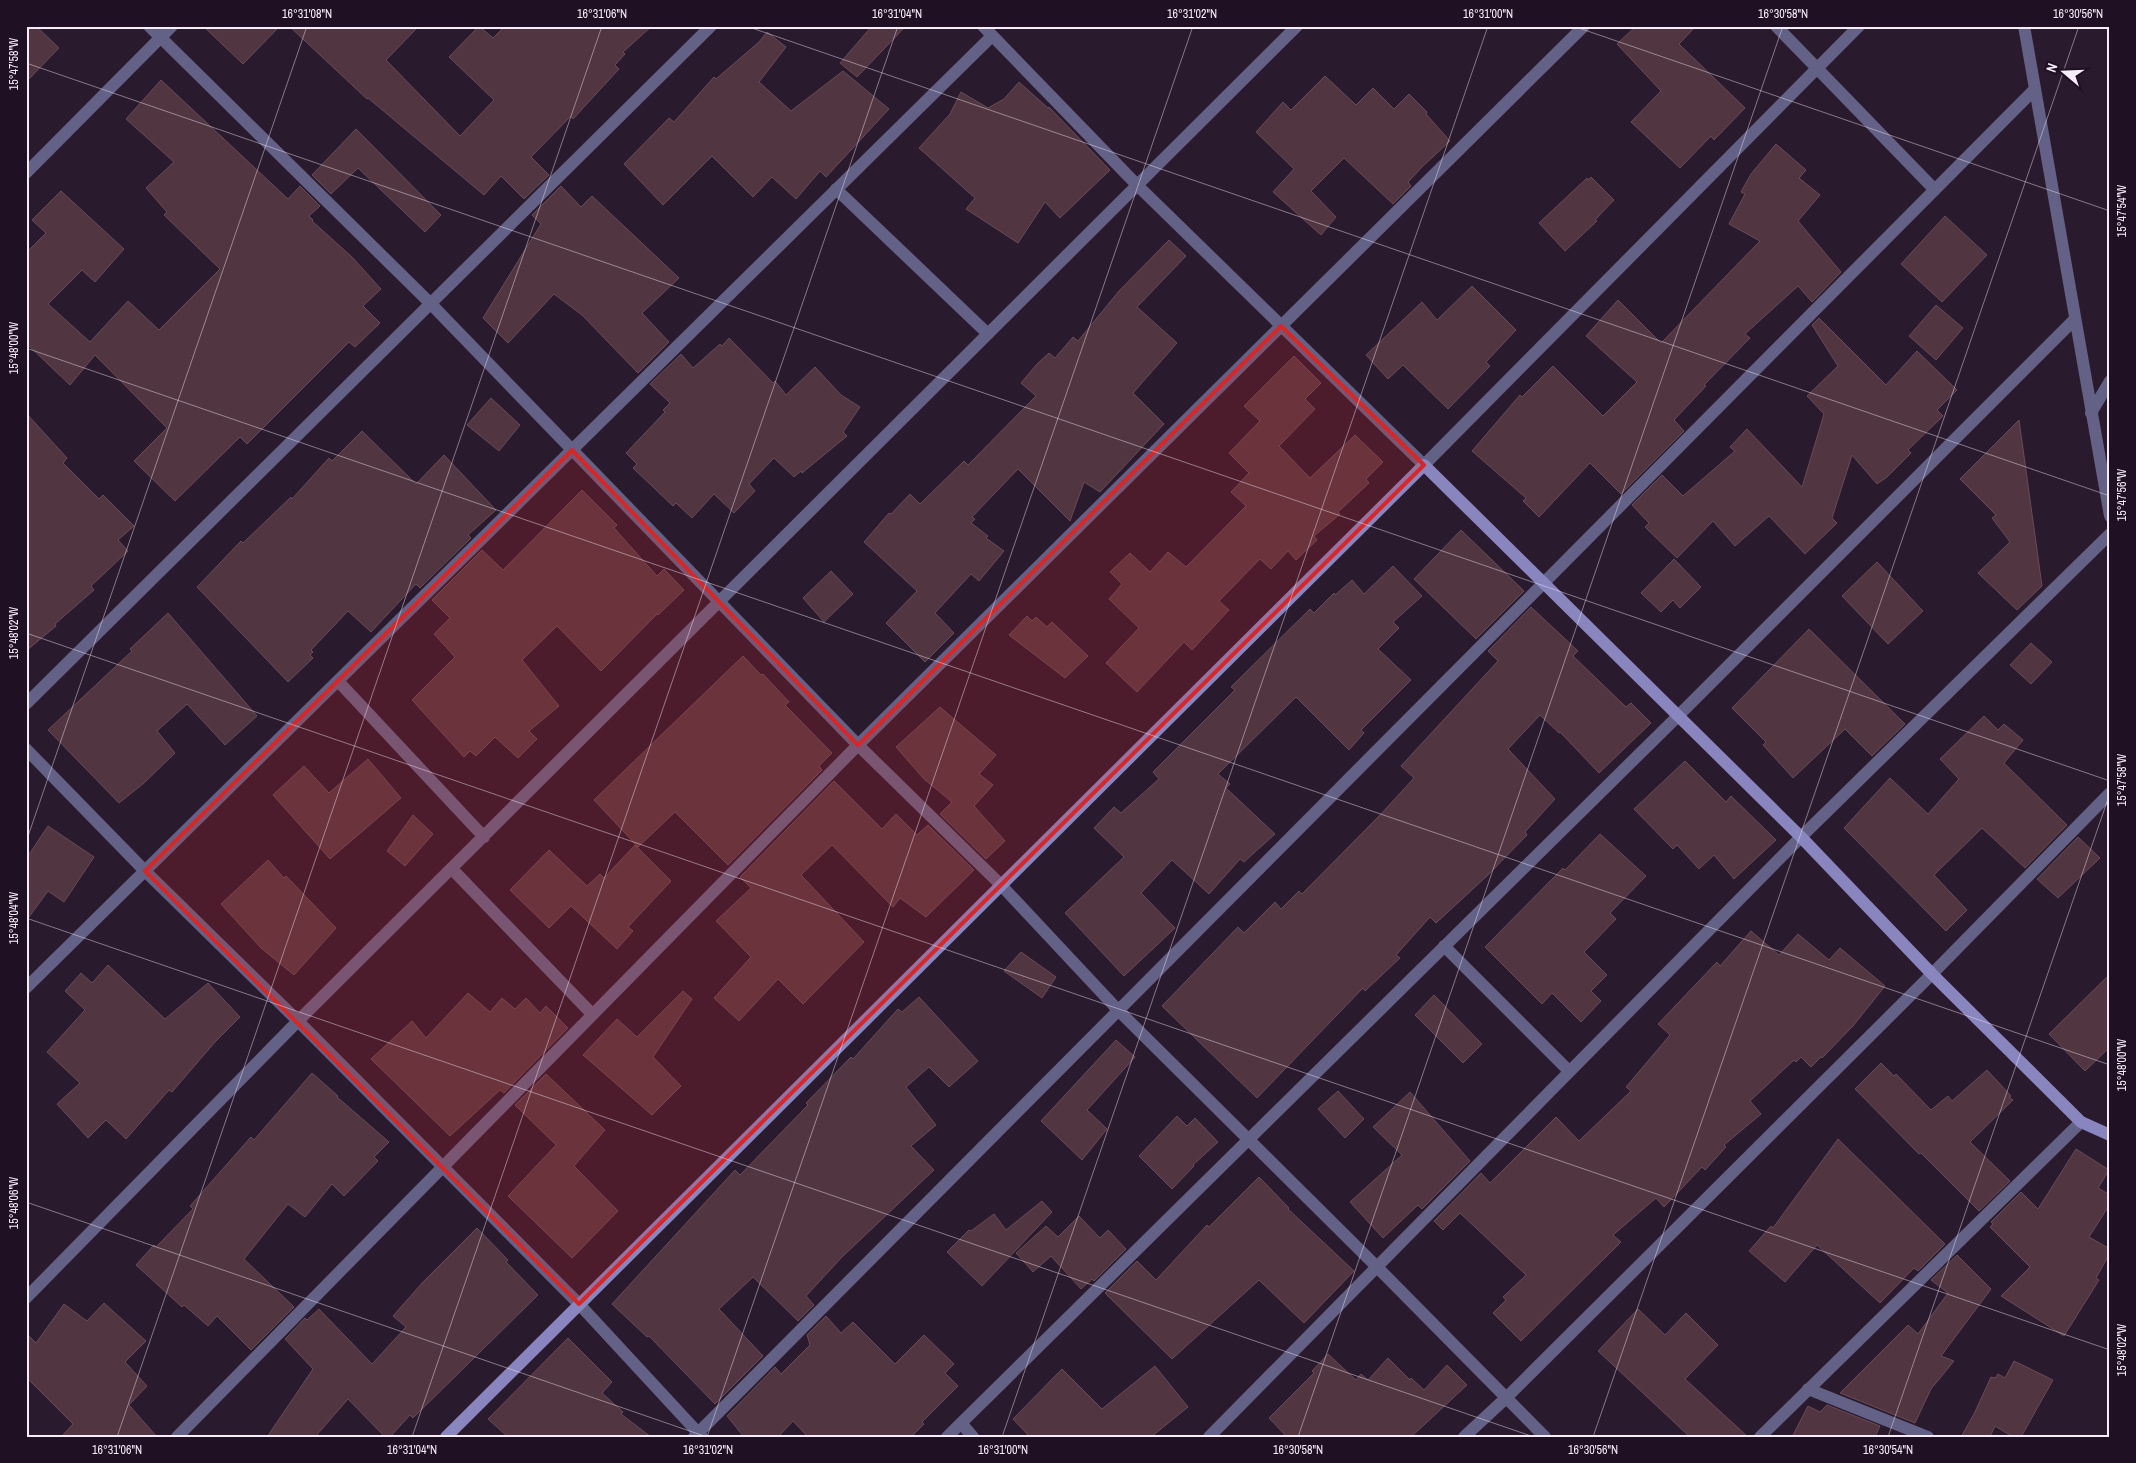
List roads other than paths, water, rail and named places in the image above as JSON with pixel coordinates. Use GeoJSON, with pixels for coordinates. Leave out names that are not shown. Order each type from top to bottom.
{"type":"FeatureCollection","features":[{"type":"Feature","properties":{"kind":"street"},"geometry":{"type":"LineString","coordinates":[[149,26],[430,304],[858,745],[1001,884],[1118,1010],[1545,1437]]}},
{"type":"Feature","properties":{"kind":"street"},"geometry":{"type":"LineString","coordinates":[[26,173],[172,26]]}},
{"type":"Feature","properties":{"kind":"street"},"geometry":{"type":"LineString","coordinates":[[26,704],[711,26]]}},
{"type":"Feature","properties":{"kind":"street"},"geometry":{"type":"LineString","coordinates":[[26,1298],[298,1021],[721,602],[1297,26]]}},
{"type":"Feature","properties":{"kind":"street"},"geometry":{"type":"LineString","coordinates":[[177,1437],[858,745],[1584,26]]}},
{"type":"Feature","properties":{"kind":"street"},"geometry":{"type":"LineString","coordinates":[[1776,26],[1935,190]]}},
{"type":"Feature","properties":{"kind":"street"},"geometry":{"type":"LineString","coordinates":[[446,1437],[1424,465],[1859,26]]}},
{"type":"Feature","properties":{"kind":"street"},"geometry":{"type":"LineString","coordinates":[[2024,26],[2110,516]]}},
{"type":"Feature","properties":{"kind":"street"},"geometry":{"type":"LineString","coordinates":[[26,988],[836,189],[988,31],[1137,185],[1801,837],[1932,974],[2081,1122],[2110,1135]]}},
{"type":"Feature","properties":{"kind":"street"},"geometry":{"type":"LineString","coordinates":[[26,749],[145,871],[298,1021],[579,1304],[698,1435],[1118,1010],[2035,89]]}},
{"type":"Feature","properties":{"kind":"street"},"geometry":{"type":"LineString","coordinates":[[836,189],[988,334]]}},
{"type":"Feature","properties":{"kind":"street"},"geometry":{"type":"LineString","coordinates":[[947,1437],[1678,715],[2075,319]]}},
{"type":"Feature","properties":{"kind":"street"},"geometry":{"type":"LineString","coordinates":[[2091,413],[2110,381]]}},
{"type":"Feature","properties":{"kind":"street"},"geometry":{"type":"LineString","coordinates":[[1209,1437],[1801,837],[2110,534]]}},
{"type":"Feature","properties":{"kind":"street"},"geometry":{"type":"LineString","coordinates":[[338,681],[484,837]]}},
{"type":"Feature","properties":{"kind":"street"},"geometry":{"type":"LineString","coordinates":[[1464,1437],[1506,1398],[1932,974],[2110,793]]}},
{"type":"Feature","properties":{"kind":"street"},"geometry":{"type":"LineString","coordinates":[[452,869],[592,1014]]}},
{"type":"Feature","properties":{"kind":"street"},"geometry":{"type":"LineString","coordinates":[[1444,946],[1569,1071]]}},
{"type":"Feature","properties":{"kind":"street"},"geometry":{"type":"LineString","coordinates":[[1760,1437],[2081,1122]]}},
{"type":"Feature","properties":{"kind":"street"},"geometry":{"type":"LineString","coordinates":[[1808,1389],[1928,1437]]}},
{"type":"Feature","properties":{"kind":"street"},"geometry":{"type":"LineString","coordinates":[[961,1423],[973,1437]]}}]}
